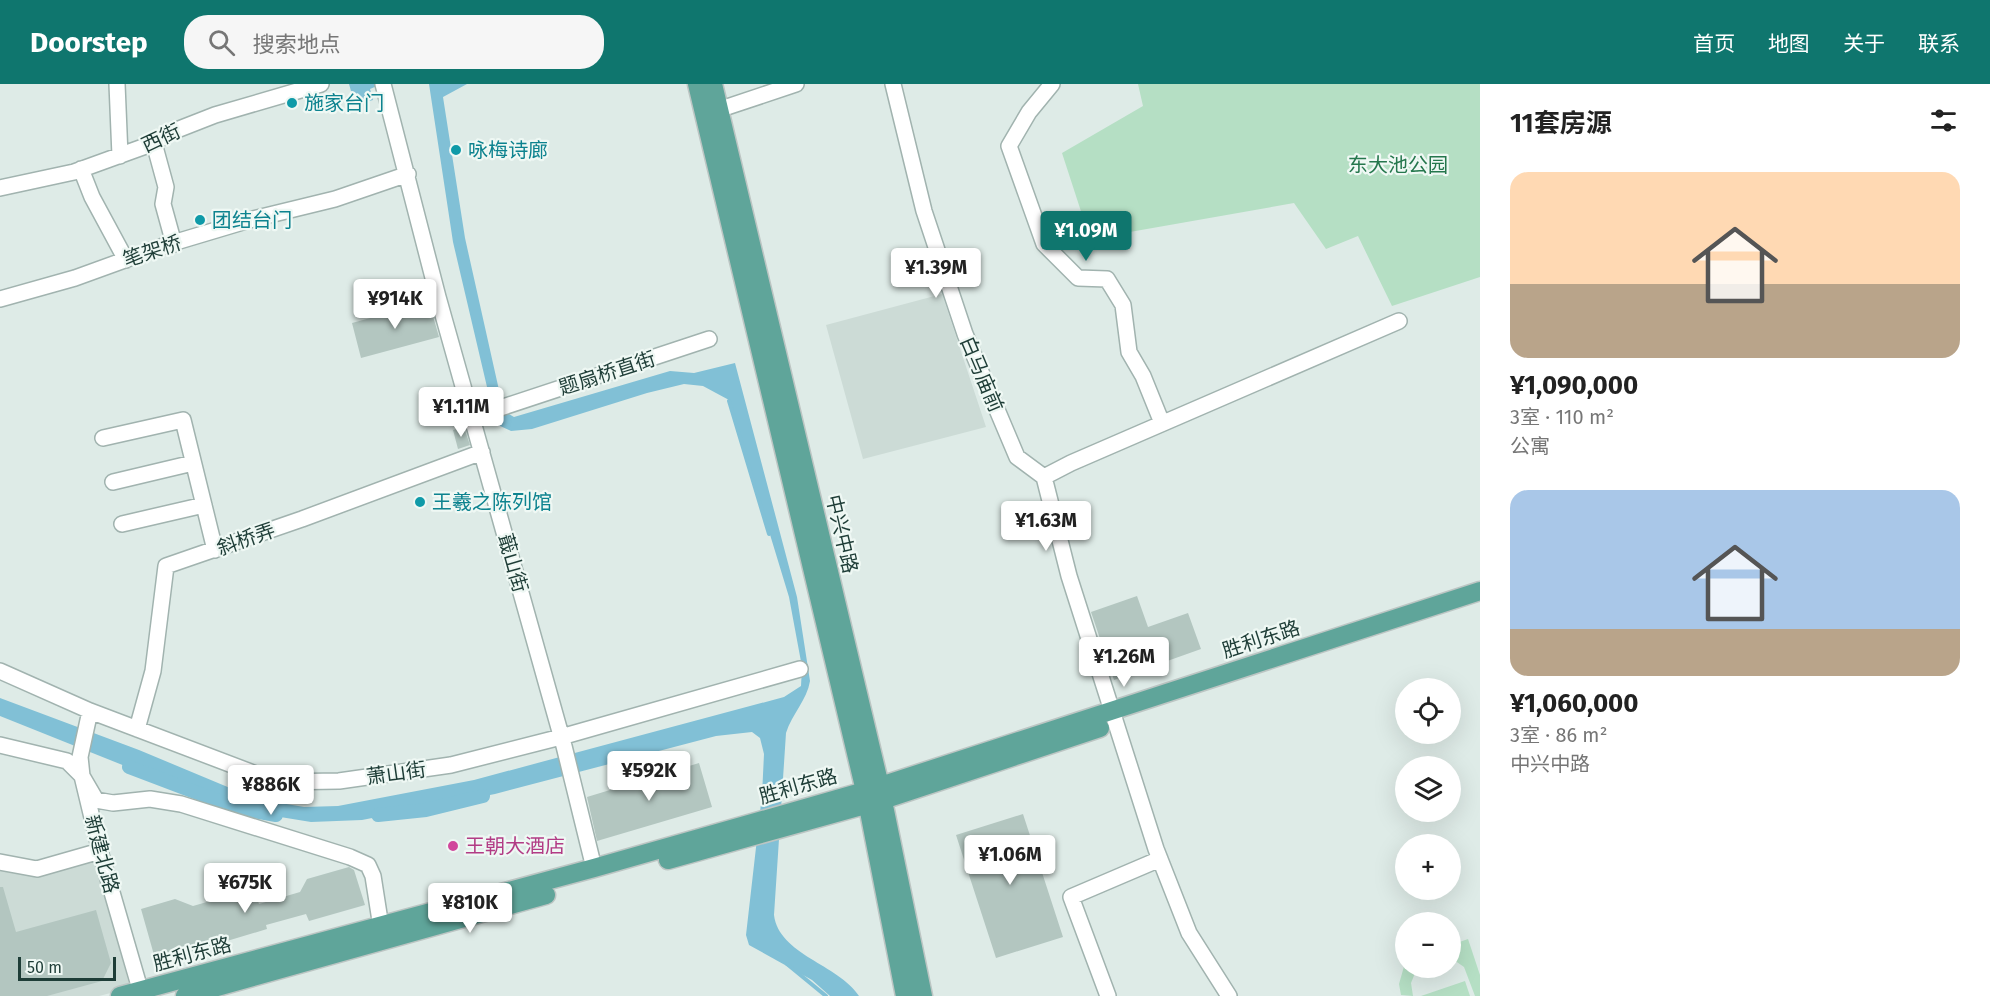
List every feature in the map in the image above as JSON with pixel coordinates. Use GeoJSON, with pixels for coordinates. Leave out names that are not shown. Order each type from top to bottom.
{"type":"FeatureCollection","features":[{"type":"Feature","properties":{"kind":"main road","name":"中兴中路"},"geometry":{"type":"LineString","coordinates":[[697,84],[711,112],[923,996]]}},
{"type":"Feature","properties":{"kind":"main road","name":"中兴中路"},"geometry":{"type":"LineString","coordinates":[[711,112],[713,84]]}},
{"type":"Feature","properties":{"kind":"main road","name":"胜利东路"},"geometry":{"type":"LineString","coordinates":[[1115,716],[1480,591]]}},
{"type":"Feature","properties":{"kind":"main road","name":"胜利东路"},"geometry":{"type":"LineString","coordinates":[[185,996],[874,795],[1480,600]]}},
{"type":"Feature","properties":{"kind":"main road","name":"中兴中路"},"geometry":{"type":"LineString","coordinates":[[874,795],[905,996]]}},
{"type":"Feature","properties":{"kind":"main road","name":"胜利东路"},"geometry":{"type":"LineString","coordinates":[[120,996],[141,993],[594,868],[748,831]]}},
{"type":"Feature","properties":{"kind":"street"},"geometry":{"type":"LineString","coordinates":[[117,84],[120,156]]}},
{"type":"Feature","properties":{"kind":"street","name":"西街"},"geometry":{"type":"LineString","coordinates":[[0,188],[81,170],[154,143],[169,134],[215,115],[321,84]]}},
{"type":"Feature","properties":{"kind":"street","name":"蕺山街"},"geometry":{"type":"LineString","coordinates":[[383,84],[438,297],[480,415],[482,452],[572,777],[594,868]]}},
{"type":"Feature","properties":{"kind":"street"},"geometry":{"type":"LineString","coordinates":[[711,112],[796,84]]}},
{"type":"Feature","properties":{"kind":"street","name":"白马庙前"},"geometry":{"type":"LineString","coordinates":[[893,84],[924,211],[965,334],[1017,457],[1044,477]]}},
{"type":"Feature","properties":{"kind":"street"},"geometry":{"type":"LineString","coordinates":[[1052,84],[1029,112],[1010,146],[1044,244],[1078,278],[1107,279],[1123,304],[1129,352],[1143,375],[1162,423]]}},
{"type":"Feature","properties":{"kind":"street"},"geometry":{"type":"LineString","coordinates":[[154,143],[165,187],[163,204],[174,244]]}},
{"type":"Feature","properties":{"kind":"street"},"geometry":{"type":"LineString","coordinates":[[81,170],[92,197],[126,260]]}},
{"type":"Feature","properties":{"kind":"street","name":"笔架桥"},"geometry":{"type":"LineString","coordinates":[[0,298],[75,278],[253,219],[335,199],[408,174]]}},
{"type":"Feature","properties":{"kind":"street"},"geometry":{"type":"LineString","coordinates":[[1229,996],[1189,933],[1160,859],[1070,576],[1044,477],[1162,423],[1399,321]]}},
{"type":"Feature","properties":{"kind":"street","name":"题扇桥直街"},"geometry":{"type":"LineString","coordinates":[[480,415],[709,339]]}},
{"type":"Feature","properties":{"kind":"street"},"geometry":{"type":"LineString","coordinates":[[103,438],[183,420],[215,550]]}},
{"type":"Feature","properties":{"kind":"street","name":"斜桥弄"},"geometry":{"type":"LineString","coordinates":[[138,729],[153,671],[166,566],[482,452]]}},
{"type":"Feature","properties":{"kind":"street"},"geometry":{"type":"LineString","coordinates":[[113,482],[194,463]]}},
{"type":"Feature","properties":{"kind":"street"},"geometry":{"type":"LineString","coordinates":[[122,524],[204,505]]}},
{"type":"Feature","properties":{"kind":"street","name":"萧山街"},"geometry":{"type":"LineString","coordinates":[[0,671],[89,715],[138,729],[278,782],[339,781],[440,766],[562,742],[800,669]]}},
{"type":"Feature","properties":{"kind":"street","name":"新建北路"},"geometry":{"type":"LineString","coordinates":[[89,715],[80,757],[82,776],[100,851],[141,993]]}},
{"type":"Feature","properties":{"kind":"street"},"geometry":{"type":"LineString","coordinates":[[0,746],[67,761],[82,776],[96,800],[113,803],[150,799],[181,804],[350,857],[368,865],[373,876],[381,927]]}},
{"type":"Feature","properties":{"kind":"street"},"geometry":{"type":"LineString","coordinates":[[0,861],[37,869],[100,851]]}},
{"type":"Feature","properties":{"kind":"street"},"geometry":{"type":"LineString","coordinates":[[1108,996],[1071,897],[1160,859]]}},
{"type":"Feature","properties":{"kind":"shaded area"},"geometry":{"type":"Polygon","coordinates":[[[942,294],[986,427],[863,459],[826,325],[942,294]]]}},
{"type":"Feature","properties":{"kind":"shaded area"},"geometry":{"type":"Polygon","coordinates":[[[96,858],[130,988],[99,996],[0,996],[0,869],[96,858]]]}},
{"type":"Feature","properties":{"kind":"green space","name":"东大池公园"},"geometry":{"type":"Polygon","coordinates":[[[1138,84],[1480,84],[1480,277],[1392,306],[1358,236],[1326,249],[1294,203],[1090,239],[1062,153],[1143,106],[1138,84]]]}},
{"type":"Feature","properties":{"kind":"green space"},"geometry":{"type":"Polygon","coordinates":[[[1468,939],[1480,975],[1480,996],[1475,996],[1464,967],[1461,965],[1461,941],[1468,939]]]}},
{"type":"Feature","properties":{"kind":"green space"},"geometry":{"type":"Polygon","coordinates":[[[1401,978],[1413,978],[1411,983],[1413,996],[1401,995],[1399,984],[1401,978]]]}},
{"type":"Feature","properties":{"kind":"green space"},"geometry":{"type":"Polygon","coordinates":[[[1465,981],[1470,996],[1421,996],[1465,981]]]}},
{"type":"Feature","properties":{"kind":"water"},"geometry":{"type":"Polygon","coordinates":[[[349,84],[376,84],[377,86],[370,89],[373,100],[355,105],[349,84]]]}},
{"type":"Feature","properties":{"kind":"water"},"geometry":{"type":"Polygon","coordinates":[[[429,84],[467,84],[443,97],[465,238],[501,399],[507,413],[514,417],[670,371],[694,373],[735,363],[797,597],[810,681],[806,694],[786,733],[774,915],[778,929],[786,940],[838,975],[859,996],[830,996],[812,980],[749,945],[746,935],[762,795],[764,754],[760,738],[752,732],[716,736],[495,794],[362,820],[311,822],[268,815],[125,766],[0,716],[0,698],[139,750],[242,793],[269,801],[304,807],[338,806],[474,780],[784,697],[801,686],[802,667],[789,597],[729,400],[703,386],[684,384],[647,393],[532,429],[511,431],[498,425],[453,242],[429,84]]]}},
{"type":"Feature","properties":{"kind":"building"},"geometry":{"type":"Polygon","coordinates":[[[429,302],[439,337],[361,358],[352,323],[429,302]]]}},
{"type":"Feature","properties":{"kind":"building"},"geometry":{"type":"Polygon","coordinates":[[[464,427],[470,445],[458,449],[453,430],[464,427]]]}},
{"type":"Feature","properties":{"kind":"building"},"geometry":{"type":"Polygon","coordinates":[[[1137,596],[1148,627],[1188,613],[1201,649],[1114,680],[1091,612],[1137,596]]]}},
{"type":"Feature","properties":{"kind":"building"},"geometry":{"type":"Polygon","coordinates":[[[699,763],[712,807],[597,841],[587,797],[699,763]]]}},
{"type":"Feature","properties":{"kind":"building"},"geometry":{"type":"Polygon","coordinates":[[[1023,814],[1063,937],[996,958],[956,835],[1023,814]]]}},
{"type":"Feature","properties":{"kind":"building"},"geometry":{"type":"Polygon","coordinates":[[[349,867],[354,870],[365,905],[309,921],[306,914],[266,925],[267,929],[164,960],[154,955],[141,909],[175,899],[193,906],[238,893],[257,898],[259,904],[300,892],[307,879],[349,867]]]}},
{"type":"Feature","properties":{"kind":"building"},"geometry":{"type":"Polygon","coordinates":[[[0,887],[3,887],[16,932],[96,910],[111,963],[102,981],[47,996],[0,996],[0,887]]]}},
{"type":"Feature","properties":{"kind":"waterway"},"geometry":{"type":"LineString","coordinates":[[729,401],[769,534]]}},
{"type":"Feature","properties":{"kind":"waterway"},"geometry":{"type":"LineString","coordinates":[[129,767],[237,808],[276,815]]}},
{"type":"Feature","properties":{"kind":"waterway"},"geometry":{"type":"LineString","coordinates":[[378,815],[426,810],[483,796]]}},
{"type":"Feature","properties":{"kind":"waterway"},"geometry":{"type":"LineString","coordinates":[[787,964],[826,996]]}},
{"type":"Feature","properties":{"kind":"place","name":"施家台门"},"geometry":{"type":"Point","coordinates":[292,103]}},
{"type":"Feature","properties":{"kind":"place","name":"咏梅诗廊"},"geometry":{"type":"Point","coordinates":[456,150]}},
{"type":"Feature","properties":{"kind":"place","name":"团结台门"},"geometry":{"type":"Point","coordinates":[200,220]}},
{"type":"Feature","properties":{"kind":"place","name":"王羲之陈列馆"},"geometry":{"type":"Point","coordinates":[420,502]}},
{"type":"Feature","properties":{"kind":"place","name":"王朝大酒店"},"geometry":{"type":"Point","coordinates":[453,846]}}]}
